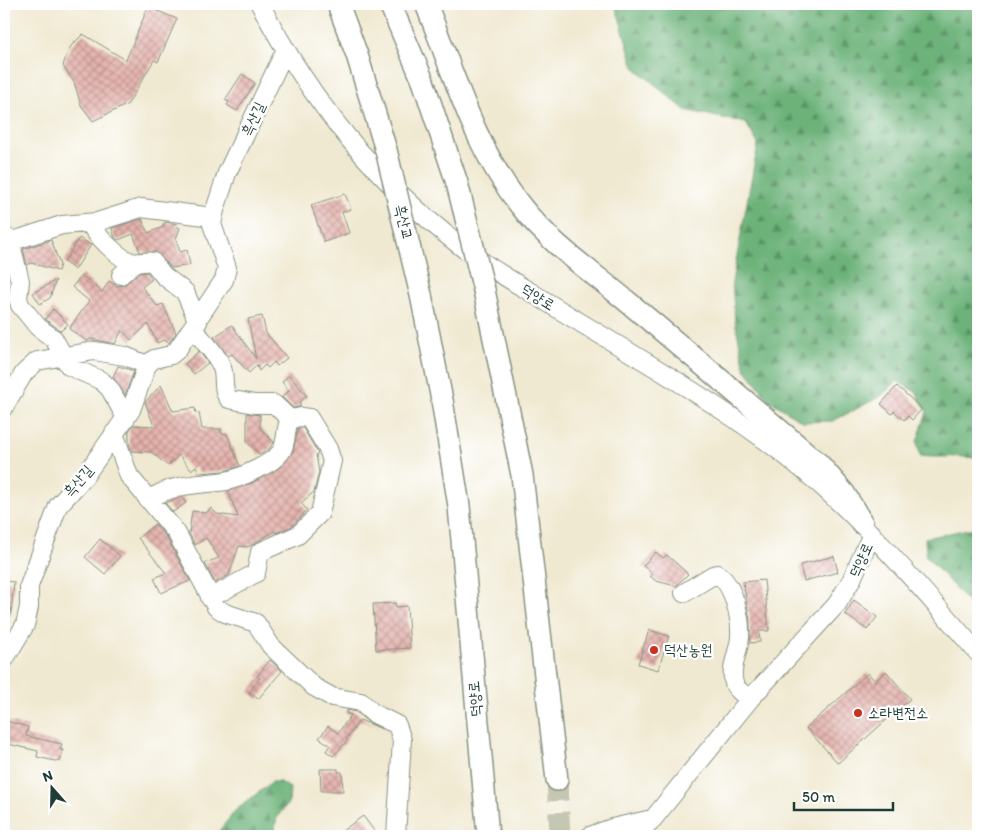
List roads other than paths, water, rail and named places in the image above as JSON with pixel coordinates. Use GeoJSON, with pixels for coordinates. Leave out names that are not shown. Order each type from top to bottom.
{"type":"FeatureCollection","features":[{"type":"Feature","properties":{"kind":"main road","name":"흑산교"},"geometry":{"type":"LineString","coordinates":[[338,4],[357,55],[386,150],[421,295]]}},
{"type":"Feature","properties":{"kind":"main road"},"geometry":{"type":"LineString","coordinates":[[390,4],[423,81],[457,182],[484,290],[512,416],[522,475],[557,780]]}},
{"type":"Feature","properties":{"kind":"main road"},"geometry":{"type":"LineString","coordinates":[[426,4],[478,134],[496,171],[519,204],[536,224],[819,464],[844,493],[867,528]]}},
{"type":"Feature","properties":{"kind":"main road","name":"덕양로"},"geometry":{"type":"LineString","coordinates":[[421,295],[442,400],[459,506],[488,836]]}},
{"type":"Feature","properties":{"kind":"street","name":"덕양로"},"geometry":{"type":"LineString","coordinates":[[260,4],[285,50],[338,128],[386,180],[458,244],[516,284],[750,429],[798,466],[867,528],[978,653]]}},
{"type":"Feature","properties":{"kind":"street","name":"흑산길"},"geometry":{"type":"LineString","coordinates":[[4,660],[25,625],[29,607],[29,586],[50,531],[54,513],[84,477],[126,418],[135,402],[147,366],[154,359],[174,353],[195,325],[226,275],[225,261],[212,224],[213,217],[227,173],[285,50]]}},
{"type":"Feature","properties":{"kind":"street"},"geometry":{"type":"LineString","coordinates":[[126,418],[114,394],[106,384],[69,366],[54,339],[30,318],[19,302],[20,280],[7,239],[68,223],[90,224],[141,208],[213,217]]}},
{"type":"Feature","properties":{"kind":"street"},"geometry":{"type":"LineString","coordinates":[[90,224],[102,239],[125,258],[134,263],[153,262],[164,276],[185,292],[195,325],[220,363],[224,377],[225,393],[229,399],[254,404],[274,404],[290,419]]}},
{"type":"Feature","properties":{"kind":"street"},"geometry":{"type":"LineString","coordinates":[[121,275],[134,263]]}},
{"type":"Feature","properties":{"kind":"street"},"geometry":{"type":"LineString","coordinates":[[4,407],[32,363],[94,351],[125,356],[147,366]]}},
{"type":"Feature","properties":{"kind":"street"},"geometry":{"type":"LineString","coordinates":[[210,598],[252,577],[258,570],[260,552],[298,534],[320,512],[332,467],[330,455],[312,420],[304,417],[290,419]]}},
{"type":"Feature","properties":{"kind":"street"},"geometry":{"type":"LineString","coordinates":[[148,500],[171,488],[231,480],[266,464],[277,456],[283,448],[286,440],[285,432],[290,419]]}},
{"type":"Feature","properties":{"kind":"street"},"geometry":{"type":"LineString","coordinates":[[114,433],[124,467],[148,500],[176,532],[210,598],[222,612],[260,626],[271,646],[314,687],[332,698],[361,702],[373,713],[394,723],[399,728],[402,740],[396,836]]}},
{"type":"Feature","properties":{"kind":"street","name":"덕양로"},"geometry":{"type":"LineString","coordinates":[[635,836],[653,819],[750,699],[837,604],[851,581],[867,528]]}},
{"type":"Feature","properties":{"kind":"street"},"geometry":{"type":"LineString","coordinates":[[684,593],[713,575],[717,574],[726,582],[734,603],[740,638],[733,679],[736,687],[750,699]]}},
{"type":"Feature","properties":{"kind":"street"},"geometry":{"type":"LineString","coordinates":[[590,836],[612,828],[653,819]]}},
{"type":"Feature","properties":{"kind":"tunnel"},"geometry":{"type":"LineString","coordinates":[[557,780],[560,836]]}},
{"type":"Feature","properties":{"kind":"place","name":"덕산농원"},"geometry":{"type":"Point","coordinates":[654,650]}},
{"type":"Feature","properties":{"kind":"place","name":"소라변전소"},"geometry":{"type":"Point","coordinates":[858,713]}}]}
